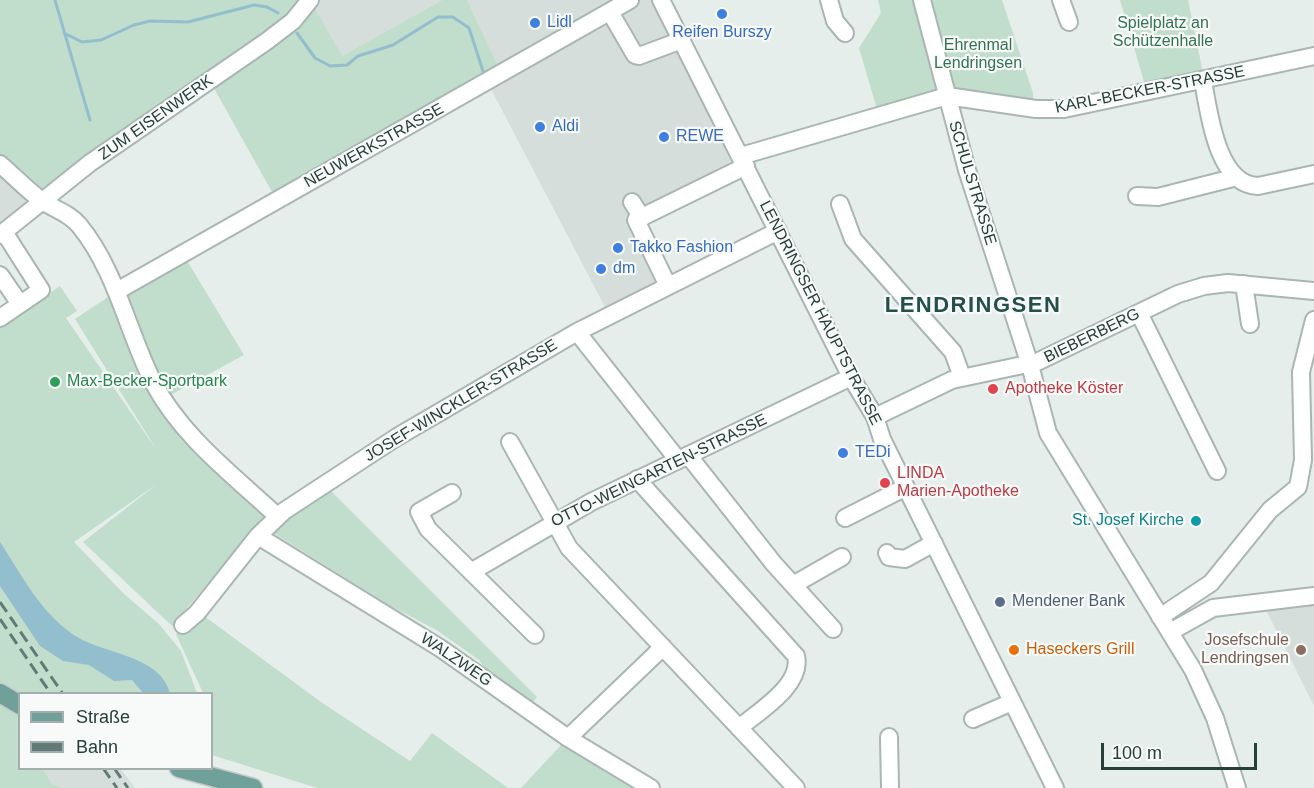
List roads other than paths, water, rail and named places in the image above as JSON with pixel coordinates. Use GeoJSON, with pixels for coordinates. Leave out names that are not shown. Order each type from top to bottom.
{"type":"FeatureCollection","features":[{"type":"Feature","properties":{"kind":"main road"},"geometry":{"type":"LineString","coordinates":[[0,693],[18,704]]}},
{"type":"Feature","properties":{"kind":"main road"},"geometry":{"type":"LineString","coordinates":[[186,770],[253,788]]}},
{"type":"Feature","properties":{"kind":"street","name":"ZUM EISENWERK"},"geometry":{"type":"LineString","coordinates":[[2,234],[90,164],[267,41],[293,21],[310,0]]}},
{"type":"Feature","properties":{"kind":"street","name":"LENDRINGSER HAUPTSTRASSE"},"geometry":{"type":"LineString","coordinates":[[661,0],[851,377],[875,417],[882,439],[1055,788]]}},
{"type":"Feature","properties":{"kind":"street"},"geometry":{"type":"LineString","coordinates":[[829,0],[835,21],[845,33]]}},
{"type":"Feature","properties":{"kind":"street","name":"SCHULSTRASSE"},"geometry":{"type":"LineString","coordinates":[[922,0],[967,170],[1030,364],[1048,433],[1193,670],[1215,718],[1237,788]]}},
{"type":"Feature","properties":{"kind":"street"},"geometry":{"type":"LineString","coordinates":[[1060,0],[1069,22]]}},
{"type":"Feature","properties":{"kind":"street"},"geometry":{"type":"LineString","coordinates":[[621,3],[635,55],[647,55],[682,40]]}},
{"type":"Feature","properties":{"kind":"street","name":"NEUWERKSTRASSE"},"geometry":{"type":"LineString","coordinates":[[117,291],[621,3]]}},
{"type":"Feature","properties":{"kind":"street","name":"KARL-BECKER-STRASSE"},"geometry":{"type":"LineString","coordinates":[[642,218],[743,161],[947,96],[1036,109],[1064,109],[1314,56]]}},
{"type":"Feature","properties":{"kind":"street"},"geometry":{"type":"LineString","coordinates":[[1203,81],[1212,127],[1233,178]]}},
{"type":"Feature","properties":{"kind":"street"},"geometry":{"type":"LineString","coordinates":[[0,164],[42,201],[70,214],[81,227],[117,291],[127,326],[154,383],[172,413],[195,441],[277,516]]}},
{"type":"Feature","properties":{"kind":"street"},"geometry":{"type":"LineString","coordinates":[[1137,196],[1158,196],[1233,178],[1249,186],[1258,186],[1314,174]]}},
{"type":"Feature","properties":{"kind":"street"},"geometry":{"type":"LineString","coordinates":[[632,202],[642,218],[636,220],[668,286]]}},
{"type":"Feature","properties":{"kind":"street"},"geometry":{"type":"LineString","coordinates":[[840,204],[853,239],[953,352],[962,377]]}},
{"type":"Feature","properties":{"kind":"street","name":"JOSEF-WINCKLER-STRASSE"},"geometry":{"type":"LineString","coordinates":[[183,625],[197,613],[258,536],[277,516],[397,437],[577,332],[778,231]]}},
{"type":"Feature","properties":{"kind":"street"},"geometry":{"type":"LineString","coordinates":[[0,318],[41,290],[2,234]]}},
{"type":"Feature","properties":{"kind":"street"},"geometry":{"type":"LineString","coordinates":[[0,275],[20,304]]}},
{"type":"Feature","properties":{"kind":"street"},"geometry":{"type":"LineString","coordinates":[[1244,284],[1250,324]]}},
{"type":"Feature","properties":{"kind":"street","name":"BIEBERBERG"},"geometry":{"type":"LineString","coordinates":[[875,417],[962,377],[1030,364],[1139,313],[1204,286],[1244,284],[1314,291]]}},
{"type":"Feature","properties":{"kind":"street"},"geometry":{"type":"LineString","coordinates":[[1139,313],[1217,471]]}},
{"type":"Feature","properties":{"kind":"street"},"geometry":{"type":"LineString","coordinates":[[1298,487],[1303,460],[1301,372],[1314,320]]}},
{"type":"Feature","properties":{"kind":"street"},"geometry":{"type":"LineString","coordinates":[[577,332],[833,629]]}},
{"type":"Feature","properties":{"kind":"street","name":"OTTO-WEINGARTEN-STRASSE"},"geometry":{"type":"LineString","coordinates":[[471,572],[556,521],[637,479],[851,377]]}},
{"type":"Feature","properties":{"kind":"street"},"geometry":{"type":"LineString","coordinates":[[510,442],[570,548],[796,788]]}},
{"type":"Feature","properties":{"kind":"street"},"geometry":{"type":"LineString","coordinates":[[637,479],[796,656],[794,678],[739,728]]}},
{"type":"Feature","properties":{"kind":"street"},"geometry":{"type":"LineString","coordinates":[[1160,617],[1211,583],[1268,512],[1298,487],[1314,479]]}},
{"type":"Feature","properties":{"kind":"street"},"geometry":{"type":"LineString","coordinates":[[845,518],[906,487]]}},
{"type":"Feature","properties":{"kind":"street"},"geometry":{"type":"LineString","coordinates":[[452,493],[419,512],[428,529],[535,635]]}},
{"type":"Feature","properties":{"kind":"street","name":"WALZWEG"},"geometry":{"type":"LineString","coordinates":[[258,536],[440,648],[568,738],[651,788]]}},
{"type":"Feature","properties":{"kind":"street"},"geometry":{"type":"LineString","coordinates":[[887,554],[889,557],[905,558],[934,543]]}},
{"type":"Feature","properties":{"kind":"street"},"geometry":{"type":"LineString","coordinates":[[793,585],[842,557]]}},
{"type":"Feature","properties":{"kind":"street"},"geometry":{"type":"LineString","coordinates":[[1211,583],[1225,606]]}},
{"type":"Feature","properties":{"kind":"street"},"geometry":{"type":"LineString","coordinates":[[1170,632],[1198,615],[1225,606],[1314,596]]}},
{"type":"Feature","properties":{"kind":"street"},"geometry":{"type":"LineString","coordinates":[[568,738],[663,646]]}},
{"type":"Feature","properties":{"kind":"street"},"geometry":{"type":"LineString","coordinates":[[973,719],[1012,702]]}},
{"type":"Feature","properties":{"kind":"street"},"geometry":{"type":"LineString","coordinates":[[889,737],[890,788]]}},
{"type":"Feature","properties":{"kind":"water"},"geometry":{"type":"Polygon","coordinates":[[[0,542],[31,591],[60,624],[83,640],[127,656],[154,670],[164,680],[170,692],[142,692],[132,680],[114,681],[89,665],[63,661],[40,646],[0,586],[0,542]]]}},
{"type":"Feature","properties":{"kind":"waterway"},"geometry":{"type":"LineString","coordinates":[[55,0],[90,120]]}},
{"type":"Feature","properties":{"kind":"waterway"},"geometry":{"type":"LineString","coordinates":[[64,33],[82,42],[101,40],[134,25],[150,21],[188,22],[254,5],[267,7],[278,13]]}},
{"type":"Feature","properties":{"kind":"waterway"},"geometry":{"type":"LineString","coordinates":[[297,33],[315,58],[330,66],[347,65],[358,56],[393,45],[438,17],[453,17],[469,28],[483,71]]}},
{"type":"Feature","properties":{"kind":"railway"},"geometry":{"type":"LineString","coordinates":[[0,602],[62,692]]}},
{"type":"Feature","properties":{"kind":"railway"},"geometry":{"type":"LineString","coordinates":[[0,619],[50,692]]}},
{"type":"Feature","properties":{"kind":"railway"},"geometry":{"type":"LineString","coordinates":[[104,770],[117,788]]}},
{"type":"Feature","properties":{"kind":"railway"},"geometry":{"type":"LineString","coordinates":[[115,770],[128,788]]}},
{"type":"Feature","properties":{"kind":"place","name":"Reifen Burszy"},"geometry":{"type":"Point","coordinates":[722,14]}},
{"type":"Feature","properties":{"kind":"place","name":"Lidl"},"geometry":{"type":"Point","coordinates":[535,23]}},
{"type":"Feature","properties":{"kind":"place","name":"Aldi"},"geometry":{"type":"Point","coordinates":[540,127]}},
{"type":"Feature","properties":{"kind":"place","name":"REWE"},"geometry":{"type":"Point","coordinates":[664,137]}},
{"type":"Feature","properties":{"kind":"place","name":"Takko Fashion"},"geometry":{"type":"Point","coordinates":[618,248]}},
{"type":"Feature","properties":{"kind":"place","name":"dm"},"geometry":{"type":"Point","coordinates":[601,269]}},
{"type":"Feature","properties":{"kind":"place","name":"Max-Becker-Sportpark"},"geometry":{"type":"Point","coordinates":[55,382]}},
{"type":"Feature","properties":{"kind":"place","name":"Apotheke Köster"},"geometry":{"type":"Point","coordinates":[993,389]}},
{"type":"Feature","properties":{"kind":"place","name":"TEDi"},"geometry":{"type":"Point","coordinates":[843,453]}},
{"type":"Feature","properties":{"kind":"place","name":"LINDA Marien-Apotheke"},"geometry":{"type":"Point","coordinates":[885,483]}},
{"type":"Feature","properties":{"kind":"place","name":"St. Josef Kirche"},"geometry":{"type":"Point","coordinates":[1196,521]}},
{"type":"Feature","properties":{"kind":"place","name":"Mendener Bank"},"geometry":{"type":"Point","coordinates":[1000,602]}},
{"type":"Feature","properties":{"kind":"place","name":"Haseckers Grill"},"geometry":{"type":"Point","coordinates":[1014,650]}},
{"type":"Feature","properties":{"kind":"place","name":"Josefschule Lendringsen"},"geometry":{"type":"Point","coordinates":[1301,650]}},
{"type":"Feature","properties":{"kind":"district","name":"LENDRINGSEN"},"geometry":{"type":"Point","coordinates":[973,306]}},
{"type":"Feature","properties":{"kind":"park label","name":"Spielplatz an Schützenhalle"},"geometry":{"type":"Point","coordinates":[1163,33]}},
{"type":"Feature","properties":{"kind":"park label","name":"Ehrenmal Lendringsen"},"geometry":{"type":"Point","coordinates":[978,55]}}]}
